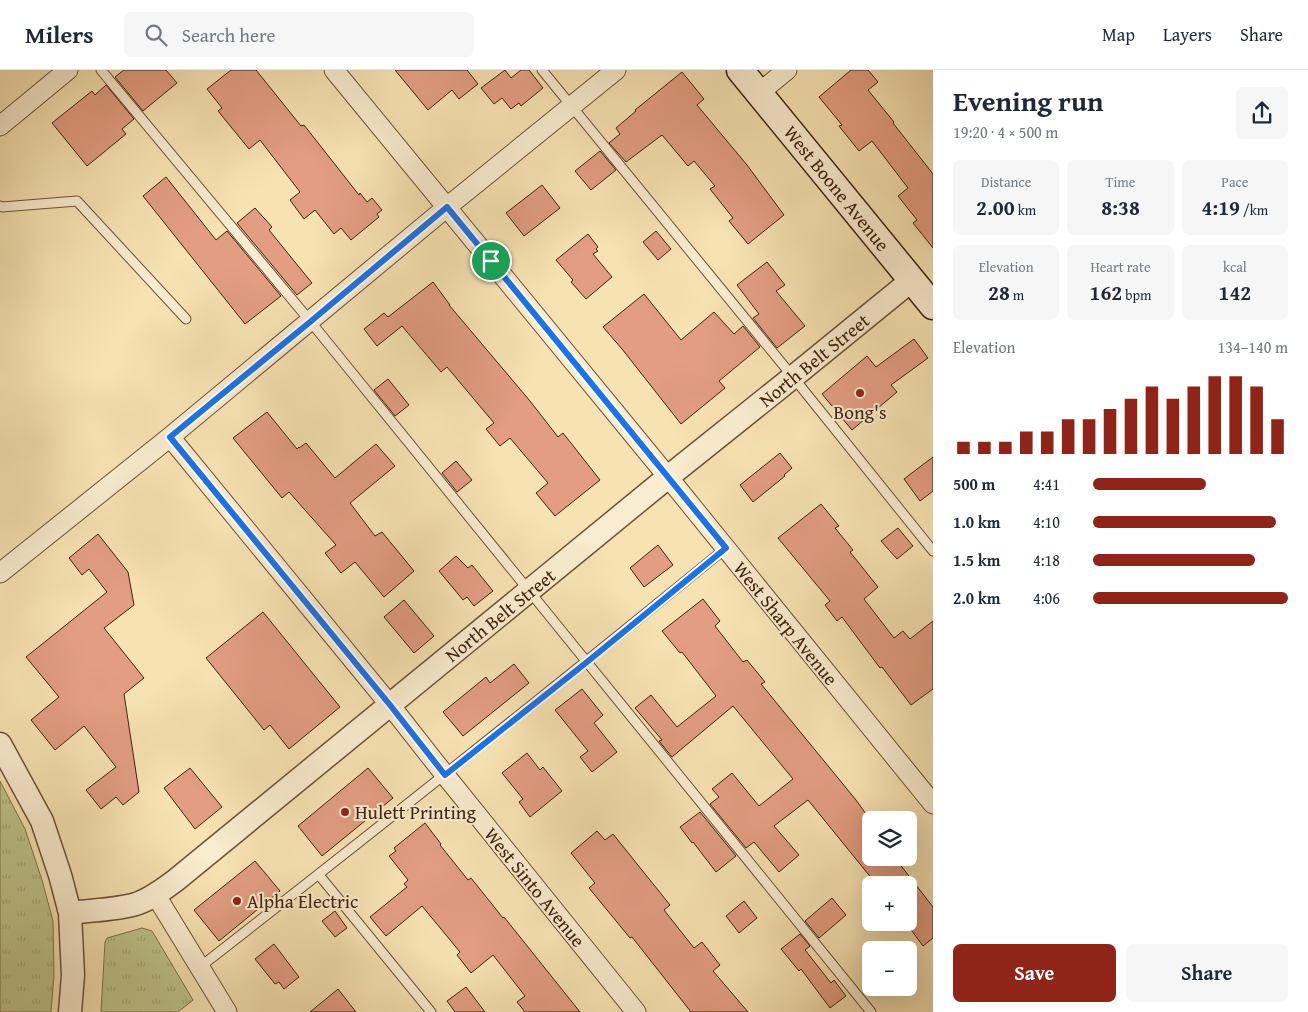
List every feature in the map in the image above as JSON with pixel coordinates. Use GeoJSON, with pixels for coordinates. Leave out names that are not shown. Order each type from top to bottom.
{"type":"FeatureCollection","features":[{"type":"Feature","properties":{"kind":"main road","name":"West Boone Avenue"},"geometry":{"type":"LineString","coordinates":[[740,70],[933,306]]}},
{"type":"Feature","properties":{"kind":"street"},"geometry":{"type":"LineString","coordinates":[[0,126],[68,70]]}},
{"type":"Feature","properties":{"kind":"street","name":"West Sharp Avenue"},"geometry":{"type":"LineString","coordinates":[[334,70],[933,804]]}},
{"type":"Feature","properties":{"kind":"street"},"geometry":{"type":"LineString","coordinates":[[0,572],[170,437],[447,207],[616,70]]}},
{"type":"Feature","properties":{"kind":"street"},"geometry":{"type":"LineString","coordinates":[[759,93],[787,70]]}},
{"type":"Feature","properties":{"kind":"street","name":"North Belt Street"},"geometry":{"type":"LineString","coordinates":[[70,913],[136,904],[176,880],[912,280]]}},
{"type":"Feature","properties":{"kind":"street","name":"West Sinto Avenue"},"geometry":{"type":"LineString","coordinates":[[170,437],[390,705],[636,1012]]}},
{"type":"Feature","properties":{"kind":"street"},"geometry":{"type":"LineString","coordinates":[[0,744],[42,821],[70,913],[73,975],[70,1012]]}},
{"type":"Feature","properties":{"kind":"street"},"geometry":{"type":"LineString","coordinates":[[155,894],[227,1012]]}},
{"type":"Feature","properties":{"kind":"lane"},"geometry":{"type":"LineString","coordinates":[[101,70],[310,322],[871,1012]]}},
{"type":"Feature","properties":{"kind":"lane"},"geometry":{"type":"LineString","coordinates":[[542,70],[933,551]]}},
{"type":"Feature","properties":{"kind":"lane"},"geometry":{"type":"LineString","coordinates":[[0,206],[77,202],[186,319]]}},
{"type":"Feature","properties":{"kind":"lane"},"geometry":{"type":"LineString","coordinates":[[200,967],[587,662],[726,548]]}},
{"type":"Feature","properties":{"kind":"lane"},"geometry":{"type":"LineString","coordinates":[[319,874],[431,1012]]}},
{"type":"Feature","properties":{"kind":"green space"},"geometry":{"type":"Polygon","coordinates":[[[0,781],[25,829],[53,921],[54,975],[51,1012],[0,1012],[0,781]]]}},
{"type":"Feature","properties":{"kind":"green space"},"geometry":{"type":"Polygon","coordinates":[[[142,928],[152,931],[193,1000],[178,1012],[101,1012],[105,942],[107,938],[142,928]]]}},
{"type":"Feature","properties":{"kind":"building"},"geometry":{"type":"Polygon","coordinates":[[[124,70],[166,70],[177,83],[143,111],[115,77],[124,70]]]}},
{"type":"Feature","properties":{"kind":"building"},"geometry":{"type":"Polygon","coordinates":[[[231,70],[256,70],[301,126],[304,125],[359,195],[360,193],[367,202],[372,198],[382,210],[377,214],[379,217],[351,240],[341,228],[334,234],[315,210],[304,219],[290,200],[300,192],[260,140],[249,149],[218,111],[222,108],[207,89],[231,70]]]}},
{"type":"Feature","properties":{"kind":"building"},"geometry":{"type":"Polygon","coordinates":[[[395,70],[467,70],[478,84],[459,99],[452,90],[428,110],[395,70]]]}},
{"type":"Feature","properties":{"kind":"building"},"geometry":{"type":"Polygon","coordinates":[[[505,70],[511,78],[521,70],[529,70],[543,88],[521,106],[519,103],[511,109],[502,98],[494,104],[481,88],[505,70]]]}},
{"type":"Feature","properties":{"kind":"building"},"geometry":{"type":"Polygon","coordinates":[[[851,70],[868,70],[878,82],[868,90],[933,174],[933,248],[913,223],[917,220],[898,196],[908,188],[872,141],[859,151],[839,126],[842,125],[819,97],[851,70]]]}},
{"type":"Feature","properties":{"kind":"building"},"geometry":{"type":"Polygon","coordinates":[[[682,72],[704,99],[697,105],[747,165],[784,215],[748,244],[729,221],[733,218],[710,189],[715,186],[694,161],[688,166],[662,135],[626,162],[609,143],[620,134],[616,128],[682,72]]]}},
{"type":"Feature","properties":{"kind":"building"},"geometry":{"type":"Polygon","coordinates":[[[106,85],[134,119],[122,129],[126,134],[87,166],[52,123],[92,91],[95,95],[106,85]]]}},
{"type":"Feature","properties":{"kind":"building"},"geometry":{"type":"Polygon","coordinates":[[[600,151],[616,170],[591,190],[575,171],[600,151]]]}},
{"type":"Feature","properties":{"kind":"building"},"geometry":{"type":"Polygon","coordinates":[[[166,177],[216,240],[227,231],[281,296],[245,324],[143,196],[166,177]]]}},
{"type":"Feature","properties":{"kind":"building"},"geometry":{"type":"Polygon","coordinates":[[[542,185],[560,208],[524,236],[506,213],[542,185]]]}},
{"type":"Feature","properties":{"kind":"building"},"geometry":{"type":"Polygon","coordinates":[[[255,208],[272,227],[269,230],[312,283],[297,295],[237,223],[255,208]]]}},
{"type":"Feature","properties":{"kind":"building"},"geometry":{"type":"Polygon","coordinates":[[[656,231],[671,249],[658,260],[643,242],[656,231]]]}},
{"type":"Feature","properties":{"kind":"building"},"geometry":{"type":"Polygon","coordinates":[[[588,234],[598,247],[596,249],[598,251],[593,254],[612,277],[586,299],[571,282],[573,280],[556,260],[588,234]]]}},
{"type":"Feature","properties":{"kind":"building"},"geometry":{"type":"Polygon","coordinates":[[[767,262],[785,285],[776,291],[805,326],[777,348],[753,318],[759,314],[737,285],[767,262]]]}},
{"type":"Feature","properties":{"kind":"building"},"geometry":{"type":"Polygon","coordinates":[[[433,282],[449,305],[558,437],[563,433],[600,480],[555,516],[536,493],[548,483],[510,438],[500,446],[486,429],[494,423],[447,367],[441,372],[402,326],[377,346],[364,329],[384,313],[388,317],[433,282]]]}},
{"type":"Feature","properties":{"kind":"building"},"geometry":{"type":"Polygon","coordinates":[[[644,294],[681,340],[714,312],[734,334],[743,326],[760,347],[719,381],[725,388],[681,424],[603,327],[644,294]]]}},
{"type":"Feature","properties":{"kind":"building","name":"Bong's"},"geometry":{"type":"Polygon","coordinates":[[[914,339],[928,358],[891,385],[897,392],[852,430],[822,394],[867,356],[876,367],[914,339]]]}},
{"type":"Feature","properties":{"kind":"building"},"geometry":{"type":"Polygon","coordinates":[[[388,379],[409,405],[395,416],[374,390],[388,379]]]}},
{"type":"Feature","properties":{"kind":"building"},"geometry":{"type":"Polygon","coordinates":[[[267,412],[297,449],[306,443],[335,478],[376,444],[395,466],[350,503],[375,536],[382,532],[414,571],[384,597],[355,562],[341,573],[325,553],[336,545],[289,492],[282,498],[233,438],[267,412]]]}},
{"type":"Feature","properties":{"kind":"building"},"geometry":{"type":"Polygon","coordinates":[[[780,453],[792,468],[753,502],[740,485],[780,453]]]}},
{"type":"Feature","properties":{"kind":"building"},"geometry":{"type":"Polygon","coordinates":[[[933,457],[933,491],[920,501],[904,479],[933,457]]]}},
{"type":"Feature","properties":{"kind":"building"},"geometry":{"type":"Polygon","coordinates":[[[456,461],[472,480],[457,492],[442,473],[456,461]]]}},
{"type":"Feature","properties":{"kind":"building"},"geometry":{"type":"Polygon","coordinates":[[[821,504],[839,526],[835,528],[853,550],[850,552],[878,587],[864,599],[894,638],[903,631],[910,639],[933,621],[933,689],[911,705],[882,667],[880,668],[842,617],[837,621],[825,605],[830,601],[778,538],[821,504]]]}},
{"type":"Feature","properties":{"kind":"building"},"geometry":{"type":"Polygon","coordinates":[[[898,528],[913,546],[897,559],[881,541],[898,528]]]}},
{"type":"Feature","properties":{"kind":"building"},"geometry":{"type":"Polygon","coordinates":[[[98,534],[128,572],[134,605],[104,628],[144,678],[124,694],[139,792],[123,805],[116,797],[101,809],[86,790],[116,767],[84,726],[55,750],[31,720],[59,697],[26,657],[107,592],[89,569],[82,575],[69,558],[98,534]]]}},
{"type":"Feature","properties":{"kind":"building"},"geometry":{"type":"Polygon","coordinates":[[[658,545],[673,565],[644,587],[630,568],[658,545]]]}},
{"type":"Feature","properties":{"kind":"building"},"geometry":{"type":"Polygon","coordinates":[[[456,556],[468,568],[472,565],[493,591],[474,606],[467,597],[463,600],[439,571],[456,556]]]}},
{"type":"Feature","properties":{"kind":"building"},"geometry":{"type":"Polygon","coordinates":[[[703,599],[720,621],[715,626],[743,662],[747,660],[765,682],[761,684],[864,811],[862,811],[862,866],[901,866],[909,876],[870,876],[808,800],[774,826],[799,855],[779,872],[754,842],[746,848],[710,804],[719,797],[712,789],[732,773],[759,806],[793,779],[733,706],[672,757],[659,741],[662,740],[635,708],[651,695],[677,727],[716,696],[682,652],[680,653],[662,631],[703,599]]]}},
{"type":"Feature","properties":{"kind":"building"},"geometry":{"type":"Polygon","coordinates":[[[404,600],[434,636],[414,653],[384,617],[404,600]]]}},
{"type":"Feature","properties":{"kind":"building"},"geometry":{"type":"Polygon","coordinates":[[[263,612],[340,707],[289,749],[270,725],[264,730],[206,658],[263,612]]]}},
{"type":"Feature","properties":{"kind":"building"},"geometry":{"type":"Polygon","coordinates":[[[514,664],[529,683],[463,736],[443,712],[486,677],[490,683],[514,664]]]}},
{"type":"Feature","properties":{"kind":"building"},"geometry":{"type":"Polygon","coordinates":[[[582,689],[603,715],[594,723],[617,752],[592,772],[580,757],[588,751],[555,710],[582,689]]]}},
{"type":"Feature","properties":{"kind":"building"},"geometry":{"type":"Polygon","coordinates":[[[527,753],[540,770],[543,767],[562,791],[530,817],[519,802],[523,799],[502,773],[527,753]]]}},
{"type":"Feature","properties":{"kind":"building"},"geometry":{"type":"Polygon","coordinates":[[[190,768],[222,807],[195,829],[164,788],[190,768]]]}},
{"type":"Feature","properties":{"kind":"building","name":"Hulett Printing"},"geometry":{"type":"Polygon","coordinates":[[[368,768],[393,798],[322,856],[298,826],[368,768]]]}},
{"type":"Feature","properties":{"kind":"building"},"geometry":{"type":"Polygon","coordinates":[[[700,812],[736,856],[716,872],[680,827],[700,812]]]}},
{"type":"Feature","properties":{"kind":"building"},"geometry":{"type":"Polygon","coordinates":[[[425,823],[468,880],[471,878],[580,1012],[525,1012],[517,1002],[525,996],[493,955],[471,973],[457,955],[460,952],[422,906],[386,936],[370,917],[407,887],[404,884],[408,880],[389,856],[396,851],[394,848],[425,823]]]}},
{"type":"Feature","properties":{"kind":"building"},"geometry":{"type":"Polygon","coordinates":[[[597,831],[605,840],[613,834],[670,905],[664,910],[694,948],[702,942],[720,965],[713,971],[748,1012],[691,1012],[632,937],[630,938],[589,888],[595,883],[571,853],[597,831]]]}},
{"type":"Feature","properties":{"kind":"building","name":"Alpha Electric"},"geometry":{"type":"Polygon","coordinates":[[[255,861],[280,891],[219,941],[194,910],[255,861]]]}},
{"type":"Feature","properties":{"kind":"building"},"geometry":{"type":"Polygon","coordinates":[[[917,886],[933,907],[933,938],[923,946],[912,931],[917,931],[917,886]]]}},
{"type":"Feature","properties":{"kind":"building"},"geometry":{"type":"Polygon","coordinates":[[[832,898],[846,915],[819,938],[805,921],[832,898]]]}},
{"type":"Feature","properties":{"kind":"building"},"geometry":{"type":"Polygon","coordinates":[[[744,901],[757,918],[739,933],[726,916],[744,901]]]}},
{"type":"Feature","properties":{"kind":"building"},"geometry":{"type":"Polygon","coordinates":[[[335,911],[347,928],[335,937],[322,921],[335,911]]]}},
{"type":"Feature","properties":{"kind":"building"},"geometry":{"type":"Polygon","coordinates":[[[800,934],[810,946],[805,950],[831,983],[834,980],[846,996],[830,1008],[801,969],[799,971],[781,949],[800,934]]]}},
{"type":"Feature","properties":{"kind":"building"},"geometry":{"type":"Polygon","coordinates":[[[274,944],[299,977],[284,989],[279,982],[275,984],[255,959],[274,944]]]}},
{"type":"Feature","properties":{"kind":"building"},"geometry":{"type":"Polygon","coordinates":[[[466,987],[485,1012],[455,1012],[447,1001],[466,987]]]}},
{"type":"Feature","properties":{"kind":"building"},"geometry":{"type":"Polygon","coordinates":[[[338,989],[356,1012],[310,1012],[338,989]]]}},
{"type":"Feature","properties":{"kind":"place","name":"Bong's"},"geometry":{"type":"Point","coordinates":[860,393]}},
{"type":"Feature","properties":{"kind":"place","name":"Hulett Printing"},"geometry":{"type":"Point","coordinates":[345,812]}},
{"type":"Feature","properties":{"kind":"place","name":"Alpha Electric"},"geometry":{"type":"Point","coordinates":[237,901]}},
{"type":"Feature","properties":{"kind":"route"},"geometry":{"type":"LineString","coordinates":[[447,207],[491,261],[726,548],[445,775],[390,705],[170,437],[447,207]]}}]}
